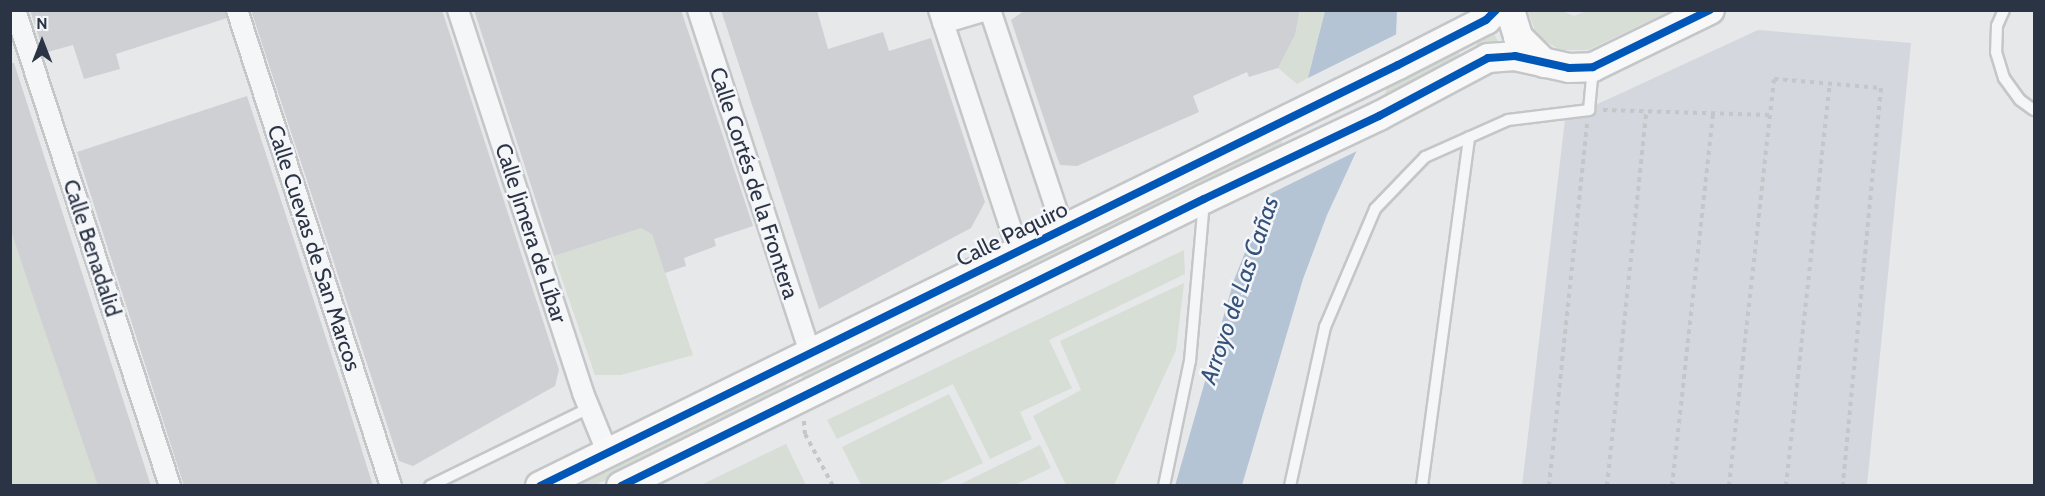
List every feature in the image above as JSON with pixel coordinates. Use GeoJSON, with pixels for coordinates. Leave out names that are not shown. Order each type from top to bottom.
{"type":"FeatureCollection","features":[{"type":"Feature","properties":{"kind":"main road","name":"Calle Paquiro"},"geometry":{"type":"LineString","coordinates":[[540,486],[1398,65],[1486,20],[1496,10]]}},
{"type":"Feature","properties":{"kind":"main road"},"geometry":{"type":"LineString","coordinates":[[1510,10],[1518,37],[1545,64]]}},
{"type":"Feature","properties":{"kind":"main road"},"geometry":{"type":"LineString","coordinates":[[621,486],[1269,167],[1379,116],[1488,58],[1515,56],[1569,68],[1593,67],[1710,10]]}},
{"type":"Feature","properties":{"kind":"street","name":"Calle Benadalid"},"geometry":{"type":"LineString","coordinates":[[15,10],[170,486]]}},
{"type":"Feature","properties":{"kind":"street","name":"Calle Cuevas de San Marcos"},"geometry":{"type":"LineString","coordinates":[[237,10],[391,486]]}},
{"type":"Feature","properties":{"kind":"street","name":"Calle Jimera de Líbar"},"geometry":{"type":"LineString","coordinates":[[458,10],[589,408],[608,454]]}},
{"type":"Feature","properties":{"kind":"street","name":"Calle Cortés de la Frontera"},"geometry":{"type":"LineString","coordinates":[[698,10],[811,355]]}},
{"type":"Feature","properties":{"kind":"street"},"geometry":{"type":"LineString","coordinates":[[1018,250],[941,17],[989,10],[1063,229]]}},
{"type":"Feature","properties":{"kind":"lane"},"geometry":{"type":"LineString","coordinates":[[2004,10],[1997,26],[1996,52],[2001,69],[2004,78],[2020,99],[2034,110]]}},
{"type":"Feature","properties":{"kind":"lane"},"geometry":{"type":"LineString","coordinates":[[1290,486],[1325,327],[1375,209],[1425,157],[1508,120],[1589,110],[1593,67]]}},
{"type":"Feature","properties":{"kind":"lane"},"geometry":{"type":"LineString","coordinates":[[1422,486],[1469,137]]}},
{"type":"Feature","properties":{"kind":"lane"},"geometry":{"type":"LineString","coordinates":[[1164,486],[1191,360],[1204,199]]}},
{"type":"Feature","properties":{"kind":"lane"},"geometry":{"type":"LineString","coordinates":[[430,486],[589,408]]}},
{"type":"Feature","properties":{"kind":"path"},"geometry":{"type":"LineString","coordinates":[[1729,486],[1774,80],[1881,88],[1843,486]]}},
{"type":"Feature","properties":{"kind":"path"},"geometry":{"type":"LineString","coordinates":[[1786,486],[1830,84]]}},
{"type":"Feature","properties":{"kind":"path"},"geometry":{"type":"LineString","coordinates":[[1549,486],[1589,110],[1770,115]]}},
{"type":"Feature","properties":{"kind":"path"},"geometry":{"type":"LineString","coordinates":[[1607,486],[1646,112]]}},
{"type":"Feature","properties":{"kind":"path"},"geometry":{"type":"LineString","coordinates":[[1672,486],[1713,114]]}},
{"type":"Feature","properties":{"kind":"path"},"geometry":{"type":"LineString","coordinates":[[801,396],[806,434],[833,486]]}},
{"type":"Feature","properties":{"kind":"shaded area"},"geometry":{"type":"Polygon","coordinates":[[[1300,11],[1325,11],[1308,78],[1297,84],[1278,68],[1295,35],[1300,11]]]}},
{"type":"Feature","properties":{"kind":"shaded area"},"geometry":{"type":"Polygon","coordinates":[[[1528,11],[1562,11],[1574,16],[1586,11],[1670,11],[1588,50],[1560,50],[1537,36],[1528,11]]]}},
{"type":"Feature","properties":{"kind":"shaded area"},"geometry":{"type":"Polygon","coordinates":[[[1492,29],[1499,44],[1479,49],[1474,37],[1492,29]]]}},
{"type":"Feature","properties":{"kind":"shaded area"},"geometry":{"type":"Polygon","coordinates":[[[1758,30],[1911,43],[1867,485],[1522,486],[1565,119],[1758,30]]]}},
{"type":"Feature","properties":{"kind":"shaded area"},"geometry":{"type":"Polygon","coordinates":[[[1456,46],[1461,58],[1384,96],[1390,78],[1456,46]]]}},
{"type":"Feature","properties":{"kind":"shaded area"},"geometry":{"type":"Polygon","coordinates":[[[1282,133],[1282,146],[805,383],[799,371],[1282,133]]]}},
{"type":"Feature","properties":{"kind":"shaded area"},"geometry":{"type":"Polygon","coordinates":[[[649,225],[693,355],[621,375],[595,375],[554,256],[649,225]]]}},
{"type":"Feature","properties":{"kind":"shaded area"},"geometry":{"type":"Polygon","coordinates":[[[10,228],[30,288],[98,485],[12,485],[10,228]]]}},
{"type":"Feature","properties":{"kind":"shaded area"},"geometry":{"type":"Polygon","coordinates":[[[1184,250],[1185,274],[1049,340],[1072,388],[1020,412],[1032,439],[990,459],[953,384],[837,439],[827,420],[1184,250]]]}},
{"type":"Feature","properties":{"kind":"shaded area"},"geometry":{"type":"Polygon","coordinates":[[[1184,283],[1176,350],[1114,485],[1066,485],[1033,416],[1081,390],[1060,341],[1184,283]]]}},
{"type":"Feature","properties":{"kind":"shaded area"},"geometry":{"type":"Polygon","coordinates":[[[783,378],[789,390],[595,485],[560,486],[783,378]]]}},
{"type":"Feature","properties":{"kind":"shaded area"},"geometry":{"type":"Polygon","coordinates":[[[949,394],[983,463],[936,485],[861,485],[842,447],[949,394]]]}},
{"type":"Feature","properties":{"kind":"shaded area"},"geometry":{"type":"Polygon","coordinates":[[[786,444],[806,485],[701,485],[786,444]]]}},
{"type":"Feature","properties":{"kind":"shaded area"},"geometry":{"type":"Polygon","coordinates":[[[1040,445],[1051,468],[1015,485],[959,485],[1040,445]]]}},
{"type":"Feature","properties":{"kind":"water","name":"Arroyo de Las Cañas"},"geometry":{"type":"Polygon","coordinates":[[[1325,11],[1397,11],[1396,35],[1357,150],[1327,215],[1303,279],[1242,485],[1175,486],[1234,280],[1268,195],[1308,78],[1325,11]]]}},
{"type":"Feature","properties":{"kind":"pier"},"geometry":{"type":"Polygon","coordinates":[[[1399,33],[1361,149],[1264,197],[1304,80],[1399,33]]]}},
{"type":"Feature","properties":{"kind":"building"},"geometry":{"type":"Polygon","coordinates":[[[30,10],[225,10],[227,18],[116,54],[120,69],[84,79],[73,45],[44,53],[30,10]]]}},
{"type":"Feature","properties":{"kind":"building"},"geometry":{"type":"Polygon","coordinates":[[[251,10],[442,10],[559,370],[555,386],[413,466],[399,461],[251,10]]]}},
{"type":"Feature","properties":{"kind":"building"},"geometry":{"type":"Polygon","coordinates":[[[474,10],[681,10],[753,226],[714,239],[716,246],[684,258],[686,266],[665,273],[652,234],[641,228],[554,256],[474,10]]]}},
{"type":"Feature","properties":{"kind":"building"},"geometry":{"type":"Polygon","coordinates":[[[721,10],[817,10],[828,49],[883,32],[889,51],[931,38],[985,202],[971,228],[819,309],[721,10]]]}},
{"type":"Feature","properties":{"kind":"building"},"geometry":{"type":"Polygon","coordinates":[[[1025,10],[1300,10],[1295,35],[1278,68],[1249,77],[1247,72],[1193,96],[1199,112],[1077,166],[1060,165],[1011,20],[1025,10]]]}},
{"type":"Feature","properties":{"kind":"building"},"geometry":{"type":"Polygon","coordinates":[[[10,63],[14,63],[151,486],[98,486],[10,228],[10,63]]]}},
{"type":"Feature","properties":{"kind":"building"},"geometry":{"type":"Polygon","coordinates":[[[247,96],[373,486],[184,486],[77,152],[247,96]]]}},
{"type":"Feature","properties":{"kind":"cycle path"},"geometry":{"type":"LineString","coordinates":[[540,486],[1398,65],[1486,20],[1496,10]]}},
{"type":"Feature","properties":{"kind":"cycle path"},"geometry":{"type":"LineString","coordinates":[[621,486],[1204,199],[1379,116],[1488,58],[1515,56],[1569,68],[1593,67],[1710,10]]}}]}
